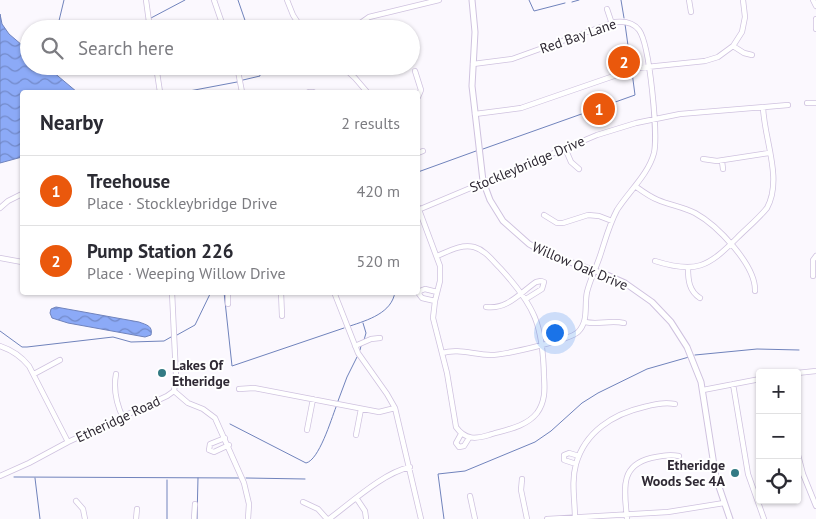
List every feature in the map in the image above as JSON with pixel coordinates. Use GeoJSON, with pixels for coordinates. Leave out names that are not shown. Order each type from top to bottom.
{"type":"FeatureCollection","features":[{"type":"Feature","properties":{"kind":"street"},"geometry":{"type":"LineString","coordinates":[[146,0],[149,20]]}},
{"type":"Feature","properties":{"kind":"street"},"geometry":{"type":"LineString","coordinates":[[214,0],[221,20]]}},
{"type":"Feature","properties":{"kind":"street"},"geometry":{"type":"LineString","coordinates":[[287,0],[296,20]]}},
{"type":"Feature","properties":{"kind":"street"},"geometry":{"type":"LineString","coordinates":[[365,20],[376,15],[439,0]]}},
{"type":"Feature","properties":{"kind":"street","name":"Willow Oak Drive"},"geometry":{"type":"LineString","coordinates":[[472,0],[475,32],[472,86],[475,114],[483,181],[495,210],[520,238],[547,254],[613,278],[636,290],[667,317],[688,347],[696,367],[702,390],[716,478],[730,519]]}},
{"type":"Feature","properties":{"kind":"street"},"geometry":{"type":"LineString","coordinates":[[689,0],[691,12]]}},
{"type":"Feature","properties":{"kind":"street"},"geometry":{"type":"LineString","coordinates":[[475,114],[521,108],[631,70],[648,66],[708,61],[720,56],[733,46],[744,27],[743,0]]}},
{"type":"Feature","properties":{"kind":"street"},"geometry":{"type":"LineString","coordinates":[[813,0],[816,6]]}},
{"type":"Feature","properties":{"kind":"street"},"geometry":{"type":"LineString","coordinates":[[607,9],[612,24]]}},
{"type":"Feature","properties":{"kind":"street"},"geometry":{"type":"LineString","coordinates":[[816,20],[816,29]]}},
{"type":"Feature","properties":{"kind":"street","name":"Red Bay Lane"},"geometry":{"type":"LineString","coordinates":[[473,64],[512,59],[612,24],[628,22],[639,29],[644,42],[653,95],[656,136],[654,153],[651,162],[612,220],[587,294],[585,322]]}},
{"type":"Feature","properties":{"kind":"street"},"geometry":{"type":"LineString","coordinates":[[733,46],[744,53],[752,55]]}},
{"type":"Feature","properties":{"kind":"street"},"geometry":{"type":"LineString","coordinates":[[157,75],[160,90]]}},
{"type":"Feature","properties":{"kind":"street"},"geometry":{"type":"LineString","coordinates":[[239,75],[242,90]]}},
{"type":"Feature","properties":{"kind":"street"},"geometry":{"type":"LineString","coordinates":[[352,75],[365,90]]}},
{"type":"Feature","properties":{"kind":"street"},"geometry":{"type":"LineString","coordinates":[[416,75],[420,92]]}},
{"type":"Feature","properties":{"kind":"street"},"geometry":{"type":"LineString","coordinates":[[807,103],[816,102]]}},
{"type":"Feature","properties":{"kind":"street","name":"Stockleybridge Drive"},"geometry":{"type":"LineString","coordinates":[[420,208],[607,131],[654,118],[698,112],[788,105]]}},
{"type":"Feature","properties":{"kind":"street"},"geometry":{"type":"LineString","coordinates":[[655,261],[676,267],[688,268],[714,260],[765,210],[771,201],[774,187],[763,107]]}},
{"type":"Feature","properties":{"kind":"street"},"geometry":{"type":"LineString","coordinates":[[565,148],[570,159],[579,169]]}},
{"type":"Feature","properties":{"kind":"street"},"geometry":{"type":"LineString","coordinates":[[703,159],[722,161],[769,153]]}},
{"type":"Feature","properties":{"kind":"street"},"geometry":{"type":"LineString","coordinates":[[722,161],[723,169]]}},
{"type":"Feature","properties":{"kind":"street"},"geometry":{"type":"LineString","coordinates":[[635,186],[656,199],[697,214],[710,224],[749,267],[754,277],[755,291]]}},
{"type":"Feature","properties":{"kind":"street"},"geometry":{"type":"LineString","coordinates":[[0,208],[8,201],[20,195]]}},
{"type":"Feature","properties":{"kind":"street"},"geometry":{"type":"LineString","coordinates":[[420,214],[438,256],[441,271],[435,301],[434,323],[447,373],[454,423],[465,436],[480,437],[528,421],[541,406],[545,393],[543,344],[536,320],[526,299],[491,258],[478,248],[461,247],[438,256]]}},
{"type":"Feature","properties":{"kind":"street"},"geometry":{"type":"LineString","coordinates":[[544,215],[557,223],[588,215],[612,220]]}},
{"type":"Feature","properties":{"kind":"street"},"geometry":{"type":"LineString","coordinates":[[813,276],[813,260],[816,256]]}},
{"type":"Feature","properties":{"kind":"street"},"geometry":{"type":"LineString","coordinates":[[0,258],[20,262]]}},
{"type":"Feature","properties":{"kind":"street"},"geometry":{"type":"LineString","coordinates":[[688,268],[690,286],[694,294],[700,298]]}},
{"type":"Feature","properties":{"kind":"street"},"geometry":{"type":"LineString","coordinates":[[486,307],[495,308],[506,305],[536,282],[544,282],[542,289],[526,299]]}},
{"type":"Feature","properties":{"kind":"street"},"geometry":{"type":"LineString","coordinates":[[420,291],[425,289],[437,292]]}},
{"type":"Feature","properties":{"kind":"street","name":"Etheridge Road"},"geometry":{"type":"LineString","coordinates":[[0,476],[167,396],[174,390],[176,376],[172,295]]}},
{"type":"Feature","properties":{"kind":"street"},"geometry":{"type":"LineString","coordinates":[[228,295],[228,304]]}},
{"type":"Feature","properties":{"kind":"street"},"geometry":{"type":"LineString","coordinates":[[281,295],[282,316]]}},
{"type":"Feature","properties":{"kind":"street"},"geometry":{"type":"LineString","coordinates":[[335,295],[361,358],[382,385],[395,408],[421,519]]}},
{"type":"Feature","properties":{"kind":"street"},"geometry":{"type":"LineString","coordinates":[[420,295],[422,298],[435,301]]}},
{"type":"Feature","properties":{"kind":"street"},"geometry":{"type":"LineString","coordinates":[[442,353],[457,350],[495,355],[572,336],[578,332],[585,322],[613,321],[624,323]]}},
{"type":"Feature","properties":{"kind":"street"},"geometry":{"type":"LineString","coordinates":[[355,346],[371,339],[380,338]]}},
{"type":"Feature","properties":{"kind":"street"},"geometry":{"type":"LineString","coordinates":[[0,346],[23,358],[34,374],[68,442]]}},
{"type":"Feature","properties":{"kind":"street"},"geometry":{"type":"LineString","coordinates":[[34,374],[60,360]]}},
{"type":"Feature","properties":{"kind":"street"},"geometry":{"type":"LineString","coordinates":[[801,373],[816,371]]}},
{"type":"Feature","properties":{"kind":"street"},"geometry":{"type":"LineString","coordinates":[[116,374],[116,399],[122,418]]}},
{"type":"Feature","properties":{"kind":"street"},"geometry":{"type":"LineString","coordinates":[[702,390],[756,380]]}},
{"type":"Feature","properties":{"kind":"street"},"geometry":{"type":"LineString","coordinates":[[734,384],[748,474],[764,519]]}},
{"type":"Feature","properties":{"kind":"street"},"geometry":{"type":"LineString","coordinates":[[239,389],[254,388],[378,412],[395,408]]}},
{"type":"Feature","properties":{"kind":"street"},"geometry":{"type":"LineString","coordinates":[[174,390],[188,403],[204,409],[215,418],[247,494],[248,519]]}},
{"type":"Feature","properties":{"kind":"street"},"geometry":{"type":"LineString","coordinates":[[307,430],[312,399]]}},
{"type":"Feature","properties":{"kind":"street"},"geometry":{"type":"LineString","coordinates":[[575,518],[574,483],[576,464],[591,436],[611,419],[628,411],[663,403],[675,404]]}},
{"type":"Feature","properties":{"kind":"street"},"geometry":{"type":"LineString","coordinates":[[356,434],[361,409]]}},
{"type":"Feature","properties":{"kind":"street"},"geometry":{"type":"LineString","coordinates":[[225,438],[210,444],[209,450],[214,452],[228,446]]}},
{"type":"Feature","properties":{"kind":"street"},"geometry":{"type":"LineString","coordinates":[[576,464],[564,460],[564,455],[569,453],[579,456]]}},
{"type":"Feature","properties":{"kind":"street"},"geometry":{"type":"LineString","coordinates":[[627,517],[625,481],[632,468],[644,460],[668,454],[679,456]]}},
{"type":"Feature","properties":{"kind":"street"},"geometry":{"type":"LineString","coordinates":[[799,459],[816,506]]}},
{"type":"Feature","properties":{"kind":"street"},"geometry":{"type":"LineString","coordinates":[[303,502],[314,506],[328,519],[394,472],[410,467]]}},
{"type":"Feature","properties":{"kind":"street"},"geometry":{"type":"LineString","coordinates":[[522,479],[521,490],[527,519]]}},
{"type":"Feature","properties":{"kind":"street"},"geometry":{"type":"LineString","coordinates":[[470,496],[475,519]]}},
{"type":"Feature","properties":{"kind":"street"},"geometry":{"type":"LineString","coordinates":[[357,498],[365,511],[366,518]]}},
{"type":"Feature","properties":{"kind":"street"},"geometry":{"type":"LineString","coordinates":[[76,501],[82,508],[85,519]]}},
{"type":"Feature","properties":{"kind":"street"},"geometry":{"type":"LineString","coordinates":[[547,519],[627,517],[677,511],[724,502]]}},
{"type":"Feature","properties":{"kind":"street"},"geometry":{"type":"LineString","coordinates":[[194,519],[195,504]]}},
{"type":"Feature","properties":{"kind":"street"},"geometry":{"type":"LineString","coordinates":[[136,519],[137,509]]}},
{"type":"Feature","properties":{"kind":"water"},"geometry":{"type":"Polygon","coordinates":[[[0,14],[2,24],[9,34],[20,43],[20,75],[57,75],[75,90],[20,90],[20,158],[0,163],[0,14]]]}},
{"type":"Feature","properties":{"kind":"water"},"geometry":{"type":"Polygon","coordinates":[[[56,307],[139,322],[150,328],[151,335],[145,337],[68,323],[52,318],[51,309],[56,307]]]}},
{"type":"Feature","properties":{"kind":"waterway"},"geometry":{"type":"LineString","coordinates":[[59,20],[64,0]]}},
{"type":"Feature","properties":{"kind":"waterway"},"geometry":{"type":"LineString","coordinates":[[151,18],[185,0]]}},
{"type":"Feature","properties":{"kind":"waterway"},"geometry":{"type":"LineString","coordinates":[[238,0],[245,20]]}},
{"type":"Feature","properties":{"kind":"waterway"},"geometry":{"type":"LineString","coordinates":[[529,0],[534,11],[565,3]]}},
{"type":"Feature","properties":{"kind":"waterway"},"geometry":{"type":"LineString","coordinates":[[572,2],[579,0]]}},
{"type":"Feature","properties":{"kind":"waterway"},"geometry":{"type":"LineString","coordinates":[[621,0],[624,18]]}},
{"type":"Feature","properties":{"kind":"waterway"},"geometry":{"type":"LineString","coordinates":[[625,24],[631,67]]}},
{"type":"Feature","properties":{"kind":"waterway"},"geometry":{"type":"LineString","coordinates":[[483,149],[635,95],[632,72]]}},
{"type":"Feature","properties":{"kind":"waterway"},"geometry":{"type":"LineString","coordinates":[[243,80],[260,75]]}},
{"type":"Feature","properties":{"kind":"waterway"},"geometry":{"type":"LineString","coordinates":[[195,90],[237,82]]}},
{"type":"Feature","properties":{"kind":"waterway"},"geometry":{"type":"LineString","coordinates":[[420,171],[476,151]]}},
{"type":"Feature","properties":{"kind":"waterway"},"geometry":{"type":"LineString","coordinates":[[177,335],[195,325],[210,295]]}},
{"type":"Feature","properties":{"kind":"waterway"},"geometry":{"type":"LineString","coordinates":[[224,295],[232,366],[344,328]]}},
{"type":"Feature","properties":{"kind":"waterway"},"geometry":{"type":"LineString","coordinates":[[350,326],[378,315],[389,305],[394,295]]}},
{"type":"Feature","properties":{"kind":"waterway"},"geometry":{"type":"LineString","coordinates":[[363,323],[366,333],[364,340]]}},
{"type":"Feature","properties":{"kind":"waterway"},"geometry":{"type":"LineString","coordinates":[[0,331],[22,347],[113,337],[131,342],[164,341],[171,337]]}},
{"type":"Feature","properties":{"kind":"waterway"},"geometry":{"type":"LineString","coordinates":[[360,350],[361,346]]}},
{"type":"Feature","properties":{"kind":"waterway"},"geometry":{"type":"LineString","coordinates":[[695,355],[757,349],[799,350]]}},
{"type":"Feature","properties":{"kind":"waterway"},"geometry":{"type":"LineString","coordinates":[[338,401],[357,357]]}},
{"type":"Feature","properties":{"kind":"waterway"},"geometry":{"type":"LineString","coordinates":[[444,519],[438,474],[465,471],[535,442],[551,431],[582,403],[598,393],[647,369],[689,357]]}},
{"type":"Feature","properties":{"kind":"waterway"},"geometry":{"type":"LineString","coordinates":[[230,424],[306,463],[311,460],[320,447],[336,407]]}},
{"type":"Feature","properties":{"kind":"waterway"},"geometry":{"type":"LineString","coordinates":[[14,477],[239,478]]}},
{"type":"Feature","properties":{"kind":"waterway"},"geometry":{"type":"LineString","coordinates":[[35,478],[40,519]]}},
{"type":"Feature","properties":{"kind":"waterway"},"geometry":{"type":"LineString","coordinates":[[197,519],[198,478]]}},
{"type":"Feature","properties":{"kind":"waterway"},"geometry":{"type":"LineString","coordinates":[[246,478],[305,479]]}},
{"type":"Feature","properties":{"kind":"waterway"},"geometry":{"type":"LineString","coordinates":[[167,480],[167,519]]}},
{"type":"Feature","properties":{"kind":"place","name":"Pump Station 226"},"geometry":{"type":"Point","coordinates":[624,62]}},
{"type":"Feature","properties":{"kind":"place","name":"Treehouse"},"geometry":{"type":"Point","coordinates":[599,109]}},
{"type":"Feature","properties":{"kind":"place","name":"Lakes Of Etheridge"},"geometry":{"type":"Point","coordinates":[162,373]}},
{"type":"Feature","properties":{"kind":"place","name":"Etheridge Woods Sec 4A"},"geometry":{"type":"Point","coordinates":[735,473]}}]}
